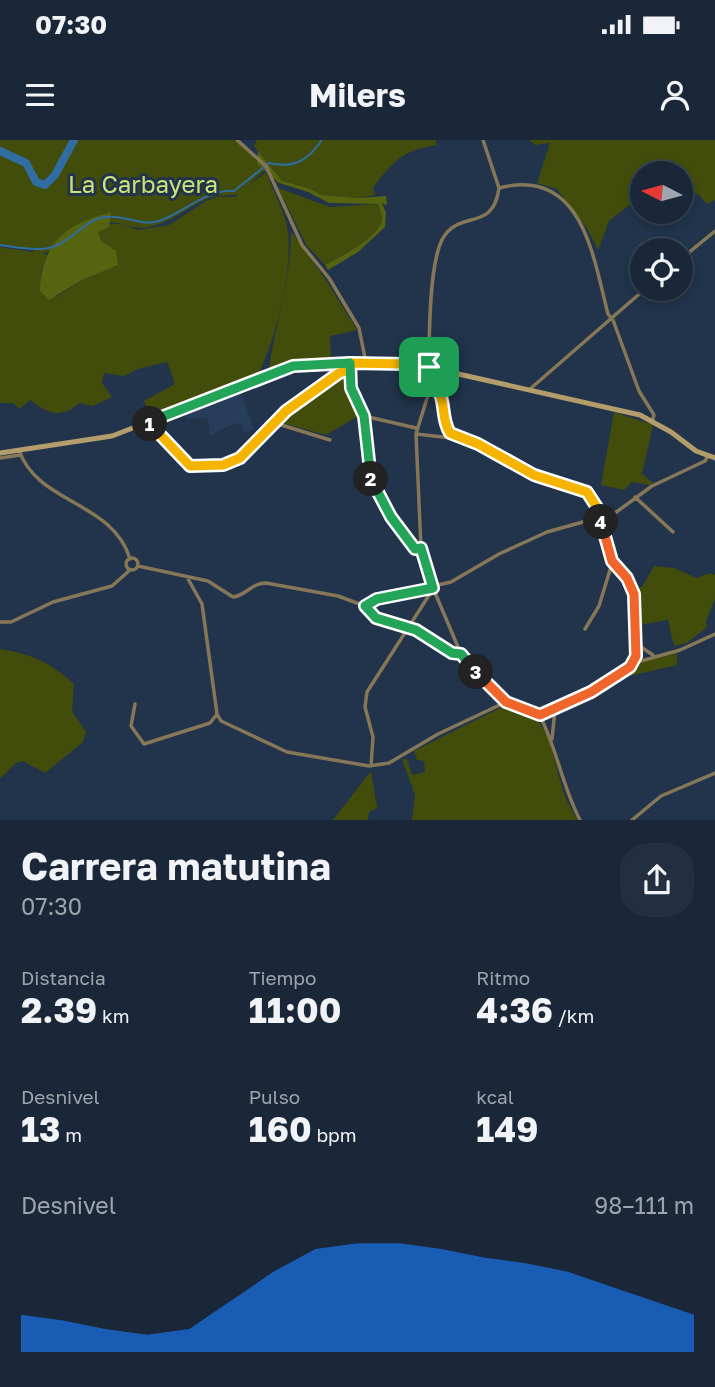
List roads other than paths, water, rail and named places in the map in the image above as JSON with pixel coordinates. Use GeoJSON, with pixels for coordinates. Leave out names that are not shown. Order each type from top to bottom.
{"type":"FeatureCollection","features":[{"type":"Feature","properties":{"kind":"street"},"geometry":{"type":"LineString","coordinates":[[237,140],[265,165],[302,245],[329,278],[359,328],[366,363]]}},
{"type":"Feature","properties":{"kind":"street"},"geometry":{"type":"LineString","coordinates":[[429,367],[433,294],[441,242],[456,225],[480,219],[489,213],[499,188],[483,140]]}},
{"type":"Feature","properties":{"kind":"street"},"geometry":{"type":"LineString","coordinates":[[499,188],[534,185],[567,204],[580,220],[591,243],[611,317],[639,391],[654,415],[652,422]]}},
{"type":"Feature","properties":{"kind":"street"},"geometry":{"type":"LineString","coordinates":[[693,250],[715,231]]}},
{"type":"Feature","properties":{"kind":"street"},"geometry":{"type":"LineString","coordinates":[[530,389],[630,301]]}},
{"type":"Feature","properties":{"kind":"street"},"geometry":{"type":"LineString","coordinates":[[146,423],[157,429],[187,463],[199,467],[228,464],[240,458],[295,404],[339,373],[366,363],[429,367],[615,408],[652,422],[715,458]]}},
{"type":"Feature","properties":{"kind":"street"},"geometry":{"type":"LineString","coordinates":[[0,458],[113,436],[293,366],[350,367]]}},
{"type":"Feature","properties":{"kind":"street"},"geometry":{"type":"LineString","coordinates":[[350,367],[351,388],[364,416],[368,468],[373,486],[415,549],[421,548]]}},
{"type":"Feature","properties":{"kind":"street"},"geometry":{"type":"LineString","coordinates":[[436,369],[416,428],[421,548],[433,588],[461,654],[506,702],[540,715],[555,710],[655,655],[680,650],[715,634]]}},
{"type":"Feature","properties":{"kind":"street"},"geometry":{"type":"LineString","coordinates":[[433,376],[451,372]]}},
{"type":"Feature","properties":{"kind":"street"},"geometry":{"type":"LineString","coordinates":[[431,382],[445,403],[448,430],[458,438]]}},
{"type":"Feature","properties":{"kind":"street"},"geometry":{"type":"LineString","coordinates":[[364,416],[416,428]]}},
{"type":"Feature","properties":{"kind":"street"},"geometry":{"type":"LineString","coordinates":[[275,423],[330,440]]}},
{"type":"Feature","properties":{"kind":"street"},"geometry":{"type":"LineString","coordinates":[[416,434],[458,438],[478,444],[534,475],[587,492],[600,516],[612,561],[627,578],[634,594],[638,645],[630,667]]}},
{"type":"Feature","properties":{"kind":"street"},"geometry":{"type":"LineString","coordinates":[[0,453],[19,453]]}},
{"type":"Feature","properties":{"kind":"street"},"geometry":{"type":"LineString","coordinates":[[19,453],[35,479],[109,525],[127,550],[130,559]]}},
{"type":"Feature","properties":{"kind":"street"},"geometry":{"type":"LineString","coordinates":[[365,606],[377,599],[433,588],[461,578],[499,554],[547,532],[619,511],[660,481],[705,461],[708,456]]}},
{"type":"Feature","properties":{"kind":"street"},"geometry":{"type":"LineString","coordinates":[[635,497],[673,532]]}},
{"type":"Feature","properties":{"kind":"street"},"geometry":{"type":"LineString","coordinates":[[130,559],[137,561],[138,566]]}},
{"type":"Feature","properties":{"kind":"street"},"geometry":{"type":"LineString","coordinates":[[130,559],[126,564],[130,570]]}},
{"type":"Feature","properties":{"kind":"street"},"geometry":{"type":"LineString","coordinates":[[585,629],[599,606],[612,561]]}},
{"type":"Feature","properties":{"kind":"street"},"geometry":{"type":"LineString","coordinates":[[0,622],[10,622],[53,602],[112,586],[138,566],[208,581],[233,597],[240,596],[252,585],[266,583],[338,596],[365,606],[376,618],[425,635],[452,653],[461,654]]}},
{"type":"Feature","properties":{"kind":"street"},"geometry":{"type":"LineString","coordinates":[[187,577],[202,604],[217,714],[221,721],[287,752],[371,766],[389,763],[438,734],[506,702]]}},
{"type":"Feature","properties":{"kind":"street"},"geometry":{"type":"LineString","coordinates":[[371,766],[373,737],[366,697],[433,588]]}},
{"type":"Feature","properties":{"kind":"street"},"geometry":{"type":"LineString","coordinates":[[638,645],[655,655]]}},
{"type":"Feature","properties":{"kind":"street"},"geometry":{"type":"LineString","coordinates":[[135,704],[131,726],[144,744],[210,723],[217,714]]}},
{"type":"Feature","properties":{"kind":"street"},"geometry":{"type":"LineString","coordinates":[[552,741],[555,710]]}},
{"type":"Feature","properties":{"kind":"street"},"geometry":{"type":"LineString","coordinates":[[540,715],[552,741],[565,788],[580,820]]}},
{"type":"Feature","properties":{"kind":"street"},"geometry":{"type":"LineString","coordinates":[[632,820],[661,796],[715,774]]}},
{"type":"Feature","properties":{"kind":"waterway"},"geometry":{"type":"LineString","coordinates":[[0,151],[26,163],[36,182],[45,185],[55,175],[74,140]]}},
{"type":"Feature","properties":{"kind":"waterway"},"geometry":{"type":"LineString","coordinates":[[0,245],[31,249],[57,246],[91,222],[106,217],[159,221],[205,197],[234,191],[269,163],[294,164],[306,158],[322,140]]}},
{"type":"Feature","properties":{"kind":"park label","name":"La Carbayera"},"geometry":{"type":"Point","coordinates":[143,183]}}]}
